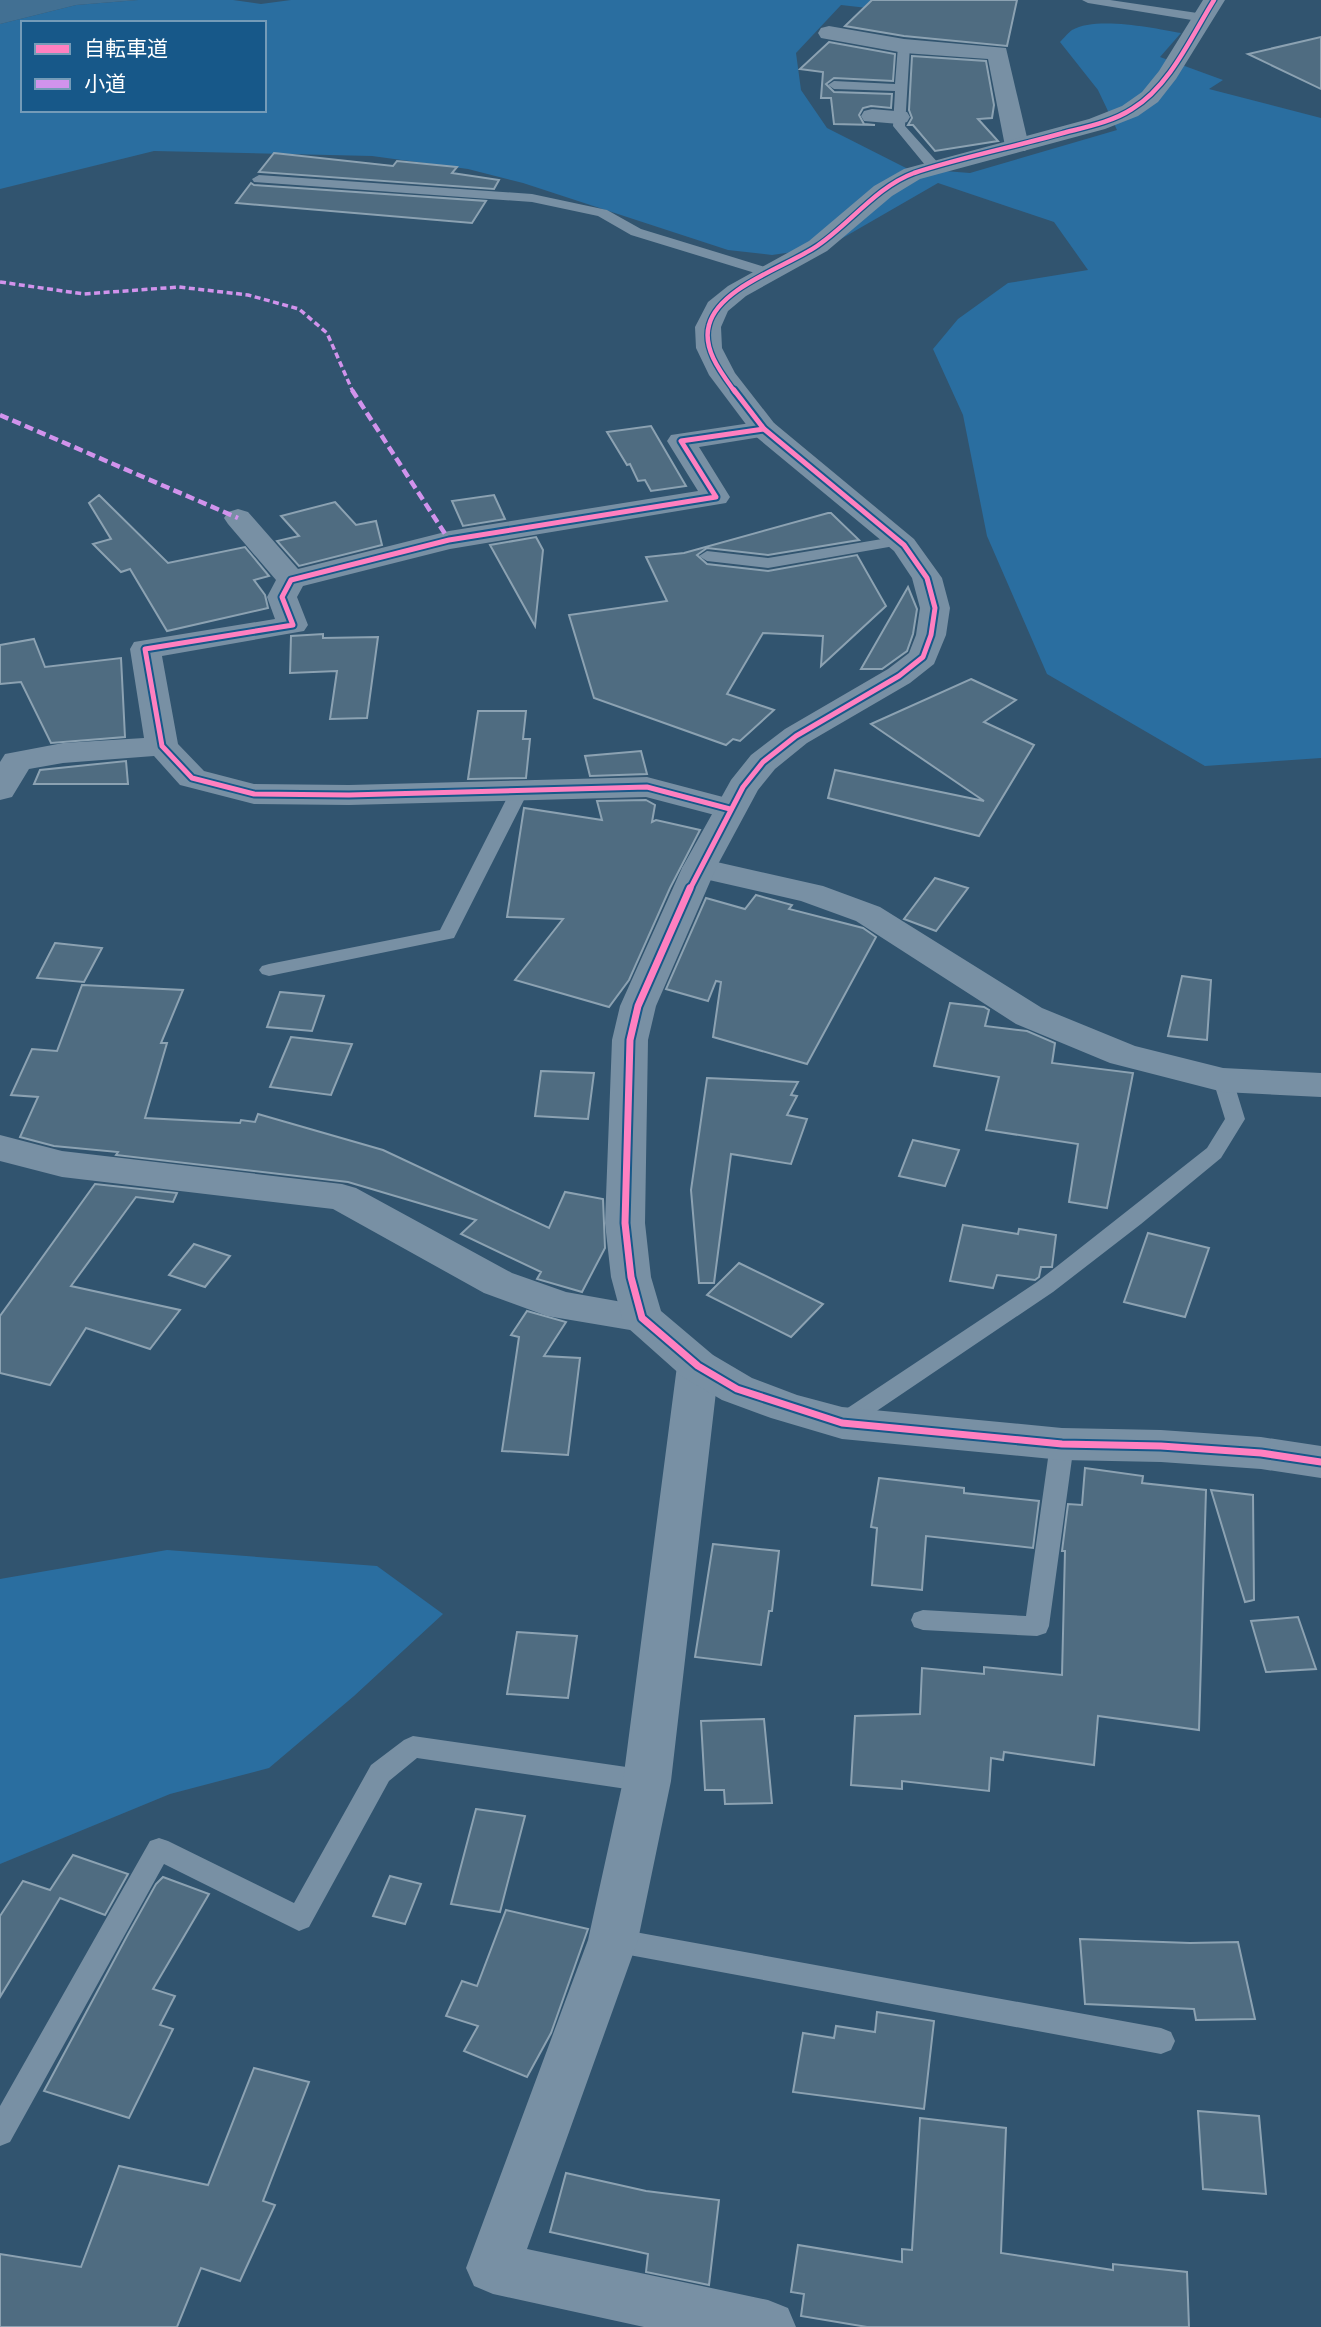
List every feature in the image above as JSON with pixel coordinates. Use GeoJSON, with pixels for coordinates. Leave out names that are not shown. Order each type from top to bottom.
{"type":"FeatureCollection","features":[{"type":"Feature","properties":{"kind":"street"},"geometry":{"type":"LineString","coordinates":[[642,1318],[631,1277],[625,1223],[630,1040],[638,1006],[699,869],[730,809],[763,762],[796,736],[899,676],[923,657],[931,635],[935,608],[927,578],[900,541],[764,429],[722,375],[709,348],[708,327],[717,307],[737,291],[818,246],[883,191],[912,174],[1097,124],[1130,111],[1150,97],[1209,9]]}},
{"type":"Feature","properties":{"kind":"street"},"geometry":{"type":"LineString","coordinates":[[830,33],[904,46],[998,53],[1017,146]]}},
{"type":"Feature","properties":{"kind":"street"},"geometry":{"type":"LineString","coordinates":[[872,116],[899,117]]}},
{"type":"Feature","properties":{"kind":"street"},"geometry":{"type":"LineString","coordinates":[[730,809],[647,788],[605,787],[519,792],[254,793],[192,778],[162,746],[145,649],[293,625],[282,597],[291,580],[449,540],[716,497],[681,441],[764,429]]}},
{"type":"Feature","properties":{"kind":"street"},"geometry":{"type":"LineString","coordinates":[[238,518],[291,580]]}},
{"type":"Feature","properties":{"kind":"street"},"geometry":{"type":"LineString","coordinates":[[0,790],[8,760],[162,746]]}},
{"type":"Feature","properties":{"kind":"street"},"geometry":{"type":"LineString","coordinates":[[699,869],[811,893],[869,914],[1029,1016],[1123,1055],[1223,1080],[1321,1086]]}},
{"type":"Feature","properties":{"kind":"street"},"geometry":{"type":"LineString","coordinates":[[0,1148],[62,1164],[342,1197],[498,1283],[561,1306],[642,1318],[698,1366],[737,1389],[842,1423],[1062,1444],[1161,1446],[1321,1462]]}},
{"type":"Feature","properties":{"kind":"street"},"geometry":{"type":"LineString","coordinates":[[0,1167],[62,1164]]}},
{"type":"Feature","properties":{"kind":"street"},"geometry":{"type":"LineString","coordinates":[[698,1366],[647,1782],[613,1940],[494,2268],[768,2327]]}},
{"type":"Feature","properties":{"kind":"lane"},"geometry":{"type":"LineString","coordinates":[[1088,0],[1209,9]]}},
{"type":"Feature","properties":{"kind":"lane"},"geometry":{"type":"LineString","coordinates":[[904,46],[899,126],[935,168]]}},
{"type":"Feature","properties":{"kind":"lane"},"geometry":{"type":"LineString","coordinates":[[834,85],[901,88]]}},
{"type":"Feature","properties":{"kind":"lane"},"geometry":{"type":"LineString","coordinates":[[259,180],[532,198],[602,213],[636,232],[770,274]]}},
{"type":"Feature","properties":{"kind":"lane"},"geometry":{"type":"LineString","coordinates":[[707,556],[768,563],[900,541]]}},
{"type":"Feature","properties":{"kind":"lane"},"geometry":{"type":"LineString","coordinates":[[268,970],[447,934],[519,792]]}},
{"type":"Feature","properties":{"kind":"lane"},"geometry":{"type":"LineString","coordinates":[[842,1423],[1045,1287],[1214,1153],[1235,1119],[1223,1080]]}},
{"type":"Feature","properties":{"kind":"lane"},"geometry":{"type":"LineString","coordinates":[[923,1620],[1037,1626],[1062,1444]]}},
{"type":"Feature","properties":{"kind":"lane"},"geometry":{"type":"LineString","coordinates":[[0,2133],[159,1849],[299,1919],[380,1773],[413,1747],[647,1782]]}},
{"type":"Feature","properties":{"kind":"lane"},"geometry":{"type":"LineString","coordinates":[[613,1940],[1161,2041]]}},
{"type":"Feature","properties":{"kind":"shaded area"},"geometry":{"type":"Polygon","coordinates":[[[0,0],[138,0],[76,5],[0,24],[0,0]]]}},
{"type":"Feature","properties":{"kind":"shaded area"},"geometry":{"type":"Polygon","coordinates":[[[138,0],[233,0],[261,4],[291,0],[940,0],[929,15],[841,5],[796,53],[801,90],[827,128],[906,168],[970,173],[1117,130],[1098,90],[1060,42],[1072,30],[1082,26],[1110,23],[1181,33],[1160,57],[1223,80],[1209,89],[1321,118],[1321,758],[1205,766],[1047,674],[987,536],[963,415],[933,349],[958,319],[1008,283],[1088,270],[1054,222],[938,183],[827,247],[772,255],[728,250],[523,183],[468,169],[372,156],[154,151],[0,189],[0,24],[76,5],[138,0]]]}},
{"type":"Feature","properties":{"kind":"shaded area"},"geometry":{"type":"Polygon","coordinates":[[[167,1550],[377,1566],[443,1614],[354,1696],[269,1768],[170,1794],[0,1864],[0,1579],[167,1550]]]}},
{"type":"Feature","properties":{"kind":"building"},"geometry":{"type":"Polygon","coordinates":[[[872,0],[1017,0],[1007,46],[904,36],[845,26],[872,0]]]}},
{"type":"Feature","properties":{"kind":"building"},"geometry":{"type":"Polygon","coordinates":[[[1321,37],[1321,89],[1248,54],[1321,37]]]}},
{"type":"Feature","properties":{"kind":"building"},"geometry":{"type":"Polygon","coordinates":[[[829,42],[895,54],[893,81],[834,78],[826,84],[834,92],[892,94],[891,108],[871,106],[863,108],[859,115],[864,124],[875,125],[834,124],[831,98],[821,98],[823,72],[800,69],[829,42]]]}},
{"type":"Feature","properties":{"kind":"building"},"geometry":{"type":"Polygon","coordinates":[[[912,56],[986,61],[994,105],[992,118],[978,119],[998,141],[935,151],[913,125],[908,125],[912,118],[909,110],[912,56]]]}},
{"type":"Feature","properties":{"kind":"building"},"geometry":{"type":"Polygon","coordinates":[[[274,153],[393,166],[397,161],[457,167],[452,173],[499,180],[494,189],[259,172],[274,153]]]}},
{"type":"Feature","properties":{"kind":"building"},"geometry":{"type":"Polygon","coordinates":[[[251,183],[486,201],[472,223],[236,203],[251,183]]]}},
{"type":"Feature","properties":{"kind":"building"},"geometry":{"type":"Polygon","coordinates":[[[651,426],[686,486],[651,491],[645,480],[638,481],[630,464],[627,465],[607,432],[651,426]]]}},
{"type":"Feature","properties":{"kind":"building"},"geometry":{"type":"Polygon","coordinates":[[[99,495],[168,563],[245,547],[269,576],[254,580],[265,595],[268,608],[167,631],[130,569],[121,572],[93,544],[111,539],[89,503],[99,495]]]}},
{"type":"Feature","properties":{"kind":"building"},"geometry":{"type":"Polygon","coordinates":[[[494,495],[505,519],[463,526],[452,501],[494,495]]]}},
{"type":"Feature","properties":{"kind":"building"},"geometry":{"type":"Polygon","coordinates":[[[335,502],[356,525],[376,521],[382,545],[299,566],[277,541],[299,536],[281,516],[335,502]]]}},
{"type":"Feature","properties":{"kind":"building"},"geometry":{"type":"Polygon","coordinates":[[[828,513],[859,540],[768,555],[707,548],[697,555],[707,564],[768,571],[857,555],[886,606],[821,666],[823,636],[763,633],[727,694],[774,710],[740,741],[733,739],[726,745],[594,698],[569,615],[667,601],[646,557],[684,553],[828,513]]]}},
{"type":"Feature","properties":{"kind":"building"},"geometry":{"type":"Polygon","coordinates":[[[536,537],[543,550],[535,626],[490,545],[536,537]]]}},
{"type":"Feature","properties":{"kind":"building"},"geometry":{"type":"Polygon","coordinates":[[[908,587],[917,609],[907,651],[882,669],[861,669],[908,587]]]}},
{"type":"Feature","properties":{"kind":"building"},"geometry":{"type":"Polygon","coordinates":[[[323,634],[323,638],[378,637],[367,718],[330,719],[337,671],[290,673],[291,636],[323,634]]]}},
{"type":"Feature","properties":{"kind":"building"},"geometry":{"type":"Polygon","coordinates":[[[34,639],[45,667],[121,658],[125,737],[51,743],[21,682],[0,684],[0,645],[34,639]]]}},
{"type":"Feature","properties":{"kind":"building"},"geometry":{"type":"Polygon","coordinates":[[[971,679],[1016,700],[984,722],[1034,745],[979,836],[828,798],[835,770],[984,801],[871,724],[971,679]]]}},
{"type":"Feature","properties":{"kind":"building"},"geometry":{"type":"Polygon","coordinates":[[[478,711],[526,711],[523,739],[530,739],[526,778],[468,779],[478,711]]]}},
{"type":"Feature","properties":{"kind":"building"},"geometry":{"type":"Polygon","coordinates":[[[641,751],[647,774],[590,776],[585,756],[641,751]]]}},
{"type":"Feature","properties":{"kind":"building"},"geometry":{"type":"Polygon","coordinates":[[[126,761],[128,784],[34,784],[40,770],[126,761]]]}},
{"type":"Feature","properties":{"kind":"building"},"geometry":{"type":"Polygon","coordinates":[[[646,800],[655,805],[652,822],[656,820],[700,830],[670,888],[629,980],[609,1007],[515,980],[563,919],[507,917],[524,808],[602,820],[597,801],[646,800]]]}},
{"type":"Feature","properties":{"kind":"building"},"geometry":{"type":"Polygon","coordinates":[[[935,878],[968,888],[936,931],[904,919],[935,878]]]}},
{"type":"Feature","properties":{"kind":"building"},"geometry":{"type":"Polygon","coordinates":[[[756,895],[792,905],[789,909],[863,928],[876,937],[807,1064],[713,1037],[721,982],[716,981],[708,1001],[666,989],[706,898],[745,909],[756,895]]]}},
{"type":"Feature","properties":{"kind":"building"},"geometry":{"type":"Polygon","coordinates":[[[55,943],[102,948],[84,982],[37,978],[55,943]]]}},
{"type":"Feature","properties":{"kind":"building"},"geometry":{"type":"Polygon","coordinates":[[[1182,976],[1211,980],[1207,1040],[1168,1036],[1182,976]]]}},
{"type":"Feature","properties":{"kind":"building"},"geometry":{"type":"Polygon","coordinates":[[[82,985],[183,990],[161,1043],[167,1043],[145,1118],[240,1123],[241,1120],[255,1122],[258,1114],[383,1150],[549,1228],[565,1192],[603,1199],[605,1248],[582,1292],[537,1279],[541,1272],[461,1234],[476,1220],[348,1182],[116,1155],[118,1152],[54,1146],[20,1137],[38,1097],[11,1095],[32,1049],[57,1051],[82,985]]]}},
{"type":"Feature","properties":{"kind":"building"},"geometry":{"type":"Polygon","coordinates":[[[280,992],[324,996],[312,1031],[267,1027],[280,992]]]}},
{"type":"Feature","properties":{"kind":"building"},"geometry":{"type":"Polygon","coordinates":[[[950,1003],[989,1010],[985,1026],[1027,1031],[1055,1043],[1052,1063],[1133,1073],[1107,1208],[1069,1202],[1078,1144],[986,1130],[999,1077],[934,1066],[950,1003]]]}},
{"type":"Feature","properties":{"kind":"building"},"geometry":{"type":"Polygon","coordinates":[[[291,1037],[352,1044],[331,1095],[270,1087],[291,1037]]]}},
{"type":"Feature","properties":{"kind":"building"},"geometry":{"type":"Polygon","coordinates":[[[541,1071],[594,1073],[588,1119],[535,1116],[541,1071]]]}},
{"type":"Feature","properties":{"kind":"building"},"geometry":{"type":"Polygon","coordinates":[[[707,1078],[798,1082],[791,1095],[797,1096],[787,1115],[807,1119],[791,1164],[731,1154],[714,1283],[699,1283],[691,1190],[707,1078]]]}},
{"type":"Feature","properties":{"kind":"building"},"geometry":{"type":"Polygon","coordinates":[[[913,1140],[959,1150],[945,1186],[899,1176],[913,1140]]]}},
{"type":"Feature","properties":{"kind":"building"},"geometry":{"type":"Polygon","coordinates":[[[95,1184],[177,1193],[173,1202],[136,1197],[71,1286],[180,1310],[150,1349],[86,1328],[50,1385],[0,1373],[0,1316],[95,1184]]]}},
{"type":"Feature","properties":{"kind":"building"},"geometry":{"type":"Polygon","coordinates":[[[963,1225],[1018,1234],[1019,1229],[1056,1235],[1052,1267],[1041,1267],[1039,1277],[1035,1280],[997,1275],[993,1288],[950,1281],[963,1225]]]}},
{"type":"Feature","properties":{"kind":"building"},"geometry":{"type":"Polygon","coordinates":[[[1148,1233],[1209,1248],[1185,1317],[1124,1302],[1148,1233]]]}},
{"type":"Feature","properties":{"kind":"building"},"geometry":{"type":"Polygon","coordinates":[[[194,1244],[230,1256],[205,1287],[169,1275],[194,1244]]]}},
{"type":"Feature","properties":{"kind":"building"},"geometry":{"type":"Polygon","coordinates":[[[739,1263],[823,1304],[791,1337],[707,1295],[739,1263]]]}},
{"type":"Feature","properties":{"kind":"building"},"geometry":{"type":"Polygon","coordinates":[[[527,1311],[566,1322],[544,1356],[580,1358],[568,1455],[502,1451],[519,1337],[511,1335],[527,1311]]]}},
{"type":"Feature","properties":{"kind":"building"},"geometry":{"type":"Polygon","coordinates":[[[1085,1468],[1143,1476],[1142,1483],[1206,1490],[1199,1730],[1098,1716],[1094,1765],[1004,1752],[1003,1760],[991,1758],[989,1791],[902,1781],[902,1789],[851,1785],[855,1716],[920,1714],[922,1668],[984,1674],[984,1667],[1062,1675],[1065,1551],[1062,1551],[1068,1504],[1082,1505],[1085,1468]]]}},
{"type":"Feature","properties":{"kind":"building"},"geometry":{"type":"Polygon","coordinates":[[[879,1478],[964,1488],[964,1493],[1039,1501],[1033,1548],[926,1536],[922,1590],[872,1585],[877,1528],[871,1527],[879,1478]]]}},
{"type":"Feature","properties":{"kind":"building"},"geometry":{"type":"Polygon","coordinates":[[[1211,1490],[1253,1495],[1254,1600],[1245,1602],[1211,1490]]]}},
{"type":"Feature","properties":{"kind":"building"},"geometry":{"type":"Polygon","coordinates":[[[713,1544],[779,1551],[772,1611],[769,1611],[761,1665],[695,1657],[713,1544]]]}},
{"type":"Feature","properties":{"kind":"building"},"geometry":{"type":"Polygon","coordinates":[[[1298,1617],[1316,1669],[1266,1672],[1251,1621],[1298,1617]]]}},
{"type":"Feature","properties":{"kind":"building"},"geometry":{"type":"Polygon","coordinates":[[[517,1632],[577,1636],[568,1698],[507,1694],[517,1632]]]}},
{"type":"Feature","properties":{"kind":"building"},"geometry":{"type":"Polygon","coordinates":[[[764,1719],[772,1803],[725,1804],[724,1790],[705,1790],[701,1721],[764,1719]]]}},
{"type":"Feature","properties":{"kind":"building"},"geometry":{"type":"Polygon","coordinates":[[[476,1809],[525,1816],[500,1912],[451,1904],[476,1809]]]}},
{"type":"Feature","properties":{"kind":"building"},"geometry":{"type":"Polygon","coordinates":[[[73,1855],[128,1874],[105,1915],[60,1898],[0,1997],[0,1916],[23,1881],[50,1890],[73,1855]]]}},
{"type":"Feature","properties":{"kind":"building"},"geometry":{"type":"Polygon","coordinates":[[[390,1876],[421,1884],[405,1924],[373,1916],[390,1876]]]}},
{"type":"Feature","properties":{"kind":"building"},"geometry":{"type":"Polygon","coordinates":[[[163,1877],[209,1894],[153,1989],[175,1996],[160,2025],[173,2029],[129,2118],[44,2091],[127,1936],[156,1884],[163,1877]]]}},
{"type":"Feature","properties":{"kind":"building"},"geometry":{"type":"Polygon","coordinates":[[[506,1910],[588,1929],[551,2033],[527,2077],[464,2051],[478,2026],[446,2016],[462,1981],[477,1986],[506,1910]]]}},
{"type":"Feature","properties":{"kind":"building"},"geometry":{"type":"Polygon","coordinates":[[[1080,1939],[1238,1942],[1255,2019],[1196,2020],[1194,2009],[1085,2004],[1080,1939]]]}},
{"type":"Feature","properties":{"kind":"building"},"geometry":{"type":"Polygon","coordinates":[[[877,2012],[934,2021],[924,2109],[793,2092],[803,2033],[834,2038],[836,2026],[875,2032],[877,2012]]]}},
{"type":"Feature","properties":{"kind":"building"},"geometry":{"type":"Polygon","coordinates":[[[254,2068],[309,2082],[263,2201],[275,2205],[240,2281],[201,2268],[177,2327],[0,2327],[0,2254],[81,2267],[119,2166],[208,2185],[254,2068]]]}},
{"type":"Feature","properties":{"kind":"building"},"geometry":{"type":"Polygon","coordinates":[[[1198,2111],[1259,2116],[1266,2194],[1203,2189],[1198,2111]]]}},
{"type":"Feature","properties":{"kind":"building"},"geometry":{"type":"Polygon","coordinates":[[[920,2118],[1006,2128],[1001,2253],[1113,2270],[1113,2264],[1187,2272],[1189,2327],[867,2327],[801,2316],[804,2294],[791,2292],[798,2245],[902,2262],[902,2249],[912,2250],[920,2118]]]}},
{"type":"Feature","properties":{"kind":"building"},"geometry":{"type":"Polygon","coordinates":[[[566,2173],[646,2191],[719,2200],[709,2285],[646,2272],[648,2254],[550,2232],[566,2173]]]}},
{"type":"Feature","properties":{"kind":"marked path"},"geometry":{"type":"LineString","coordinates":[[0,282],[84,294],[179,287],[248,295],[299,309],[327,333],[357,401],[449,540]]}},
{"type":"Feature","properties":{"kind":"marked path"},"geometry":{"type":"LineString","coordinates":[[0,415],[238,518]]}},
{"type":"Feature","properties":{"kind":"cycle path"},"geometry":{"type":"LineString","coordinates":[[1214,0],[1168,74],[1150,97],[1130,111],[1097,124],[912,174],[883,191],[818,246],[737,291],[717,307],[708,327],[709,348],[722,375],[764,429],[904,545],[927,578],[935,608],[931,635],[923,657],[899,676],[796,736],[763,762],[743,787],[699,868],[638,1006],[630,1040],[625,1223],[631,1277],[642,1318],[698,1366],[737,1389],[786,1407],[842,1423],[1062,1444],[1161,1446],[1261,1453],[1321,1462]]}},
{"type":"Feature","properties":{"kind":"cycle path"},"geometry":{"type":"LineString","coordinates":[[730,809],[647,787],[349,795],[254,794],[192,778],[162,746],[145,649],[293,625],[282,597],[291,580],[449,540],[716,497],[681,441],[764,429]]}}]}
